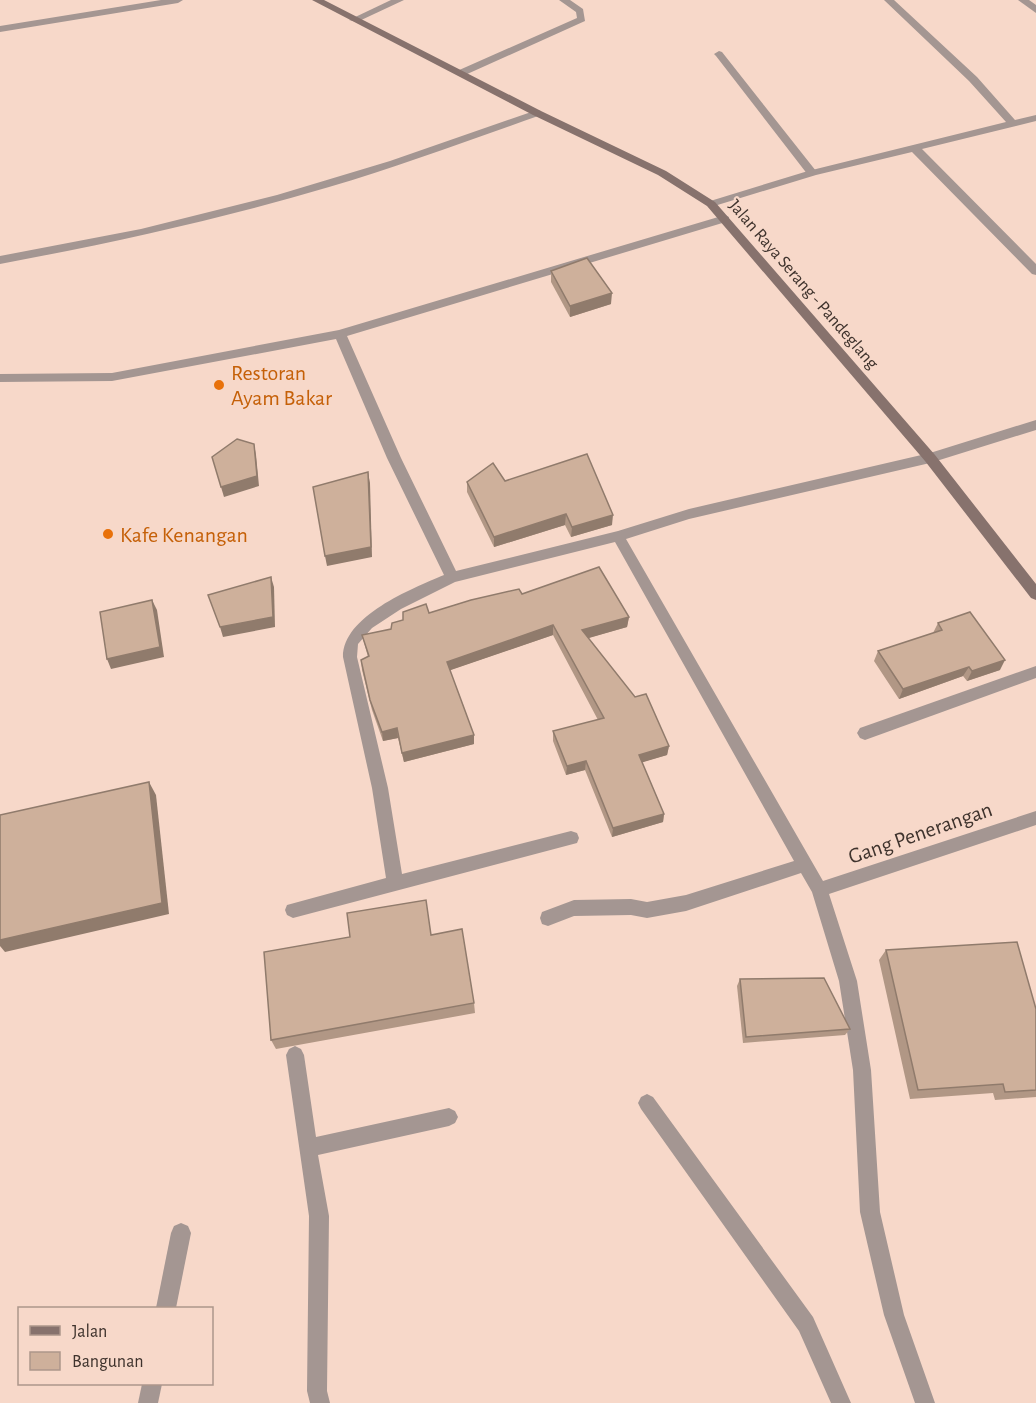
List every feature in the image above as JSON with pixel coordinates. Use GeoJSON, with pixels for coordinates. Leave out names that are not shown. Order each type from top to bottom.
{"type":"FeatureCollection","features":[{"type":"Feature","properties":{"kind":"main road","name":"Jalan Raya Serang - Pandeglang"},"geometry":{"type":"LineString","coordinates":[[316,0],[537,113],[662,173],[711,204],[930,458],[1036,594]]}},
{"type":"Feature","properties":{"kind":"street"},"geometry":{"type":"LineString","coordinates":[[0,29],[178,0]]}},
{"type":"Feature","properties":{"kind":"street"},"geometry":{"type":"LineString","coordinates":[[354,20],[399,0]]}},
{"type":"Feature","properties":{"kind":"street"},"geometry":{"type":"LineString","coordinates":[[889,0],[973,79],[1012,123]]}},
{"type":"Feature","properties":{"kind":"street"},"geometry":{"type":"LineString","coordinates":[[1023,0],[1036,10]]}},
{"type":"Feature","properties":{"kind":"street"},"geometry":{"type":"LineString","coordinates":[[461,73],[582,19],[580,11],[568,1]]}},
{"type":"Feature","properties":{"kind":"street"},"geometry":{"type":"LineString","coordinates":[[719,54],[812,173]]}},
{"type":"Feature","properties":{"kind":"street"},"geometry":{"type":"LineString","coordinates":[[0,260],[97,243],[296,193],[374,170],[537,113]]}},
{"type":"Feature","properties":{"kind":"street"},"geometry":{"type":"LineString","coordinates":[[711,204],[812,173],[1036,118]]}},
{"type":"Feature","properties":{"kind":"street"},"geometry":{"type":"LineString","coordinates":[[915,148],[1036,271]]}},
{"type":"Feature","properties":{"kind":"street"},"geometry":{"type":"LineString","coordinates":[[0,378],[112,377],[340,334],[725,219]]}},
{"type":"Feature","properties":{"kind":"street"},"geometry":{"type":"LineString","coordinates":[[340,334],[394,458],[452,577]]}},
{"type":"Feature","properties":{"kind":"street"},"geometry":{"type":"LineString","coordinates":[[395,885],[380,788],[350,657],[351,642],[369,623],[411,595],[452,577],[618,536],[688,514],[930,458],[1036,425]]}},
{"type":"Feature","properties":{"kind":"street"},"geometry":{"type":"LineString","coordinates":[[618,536],[819,890],[850,992],[862,1070],[870,1212],[894,1315],[925,1403]]}},
{"type":"Feature","properties":{"kind":"street"},"geometry":{"type":"LineString","coordinates":[[864,733],[1036,672]]}},
{"type":"Feature","properties":{"kind":"street","name":"Gang Penerangan"},"geometry":{"type":"LineString","coordinates":[[819,890],[1036,818]]}},
{"type":"Feature","properties":{"kind":"street"},"geometry":{"type":"LineString","coordinates":[[293,910],[571,838]]}},
{"type":"Feature","properties":{"kind":"street"},"geometry":{"type":"LineString","coordinates":[[548,918],[574,908],[631,907],[647,910],[686,903],[804,865]]}},
{"type":"Feature","properties":{"kind":"street"},"geometry":{"type":"LineString","coordinates":[[295,1055],[319,1216],[317,1391],[320,1403]]}},
{"type":"Feature","properties":{"kind":"street"},"geometry":{"type":"LineString","coordinates":[[647,1103],[806,1324],[841,1403]]}},
{"type":"Feature","properties":{"kind":"street"},"geometry":{"type":"LineString","coordinates":[[308,1148],[448,1117]]}},
{"type":"Feature","properties":{"kind":"street"},"geometry":{"type":"LineString","coordinates":[[166,1307],[181,1233]]}},
{"type":"Feature","properties":{"kind":"street"},"geometry":{"type":"LineString","coordinates":[[148,1403],[152,1385]]}},
{"type":"Feature","properties":{"kind":"building"},"geometry":{"type":"Polygon","coordinates":[[[587,258],[612,293],[570,306],[551,271],[587,258]]]}},
{"type":"Feature","properties":{"kind":"building"},"geometry":{"type":"Polygon","coordinates":[[[237,439],[254,444],[257,476],[221,487],[212,457],[237,439]]]}},
{"type":"Feature","properties":{"kind":"building"},"geometry":{"type":"Polygon","coordinates":[[[587,454],[613,515],[572,527],[566,514],[494,537],[467,482],[493,463],[505,481],[587,454]]]}},
{"type":"Feature","properties":{"kind":"building"},"geometry":{"type":"Polygon","coordinates":[[[368,472],[371,547],[325,556],[313,487],[368,472]]]}},
{"type":"Feature","properties":{"kind":"building"},"geometry":{"type":"Polygon","coordinates":[[[599,567],[629,617],[582,630],[635,697],[646,694],[669,746],[639,755],[664,814],[613,828],[586,761],[567,766],[553,731],[604,718],[553,625],[447,662],[474,735],[402,753],[397,728],[382,732],[370,700],[361,660],[369,656],[362,635],[391,629],[392,623],[403,620],[403,612],[426,604],[429,613],[519,589],[522,594],[599,567]]]}},
{"type":"Feature","properties":{"kind":"building"},"geometry":{"type":"Polygon","coordinates":[[[271,577],[273,617],[220,627],[208,595],[271,577]]]}},
{"type":"Feature","properties":{"kind":"building"},"geometry":{"type":"Polygon","coordinates":[[[152,600],[160,647],[107,659],[100,612],[152,600]]]}},
{"type":"Feature","properties":{"kind":"building"},"geometry":{"type":"Polygon","coordinates":[[[970,612],[1005,660],[972,671],[969,667],[903,689],[878,651],[942,630],[938,623],[970,612]]]}},
{"type":"Feature","properties":{"kind":"building"},"geometry":{"type":"Polygon","coordinates":[[[149,782],[162,903],[0,940],[0,815],[149,782]]]}},
{"type":"Feature","properties":{"kind":"building"},"geometry":{"type":"Polygon","coordinates":[[[426,900],[431,935],[462,929],[474,1003],[271,1040],[264,952],[350,937],[347,913],[426,900]]]}},
{"type":"Feature","properties":{"kind":"building"},"geometry":{"type":"Polygon","coordinates":[[[1017,942],[1036,1009],[1036,1090],[1005,1092],[1003,1084],[918,1090],[886,950],[1017,942]]]}},
{"type":"Feature","properties":{"kind":"building"},"geometry":{"type":"Polygon","coordinates":[[[824,978],[850,1029],[746,1037],[740,979],[824,978]]]}},
{"type":"Feature","properties":{"kind":"place","name":"Restoran Ayam Bakar"},"geometry":{"type":"Point","coordinates":[219,385]}},
{"type":"Feature","properties":{"kind":"place","name":"Kafe Kenangan"},"geometry":{"type":"Point","coordinates":[108,534]}}]}
